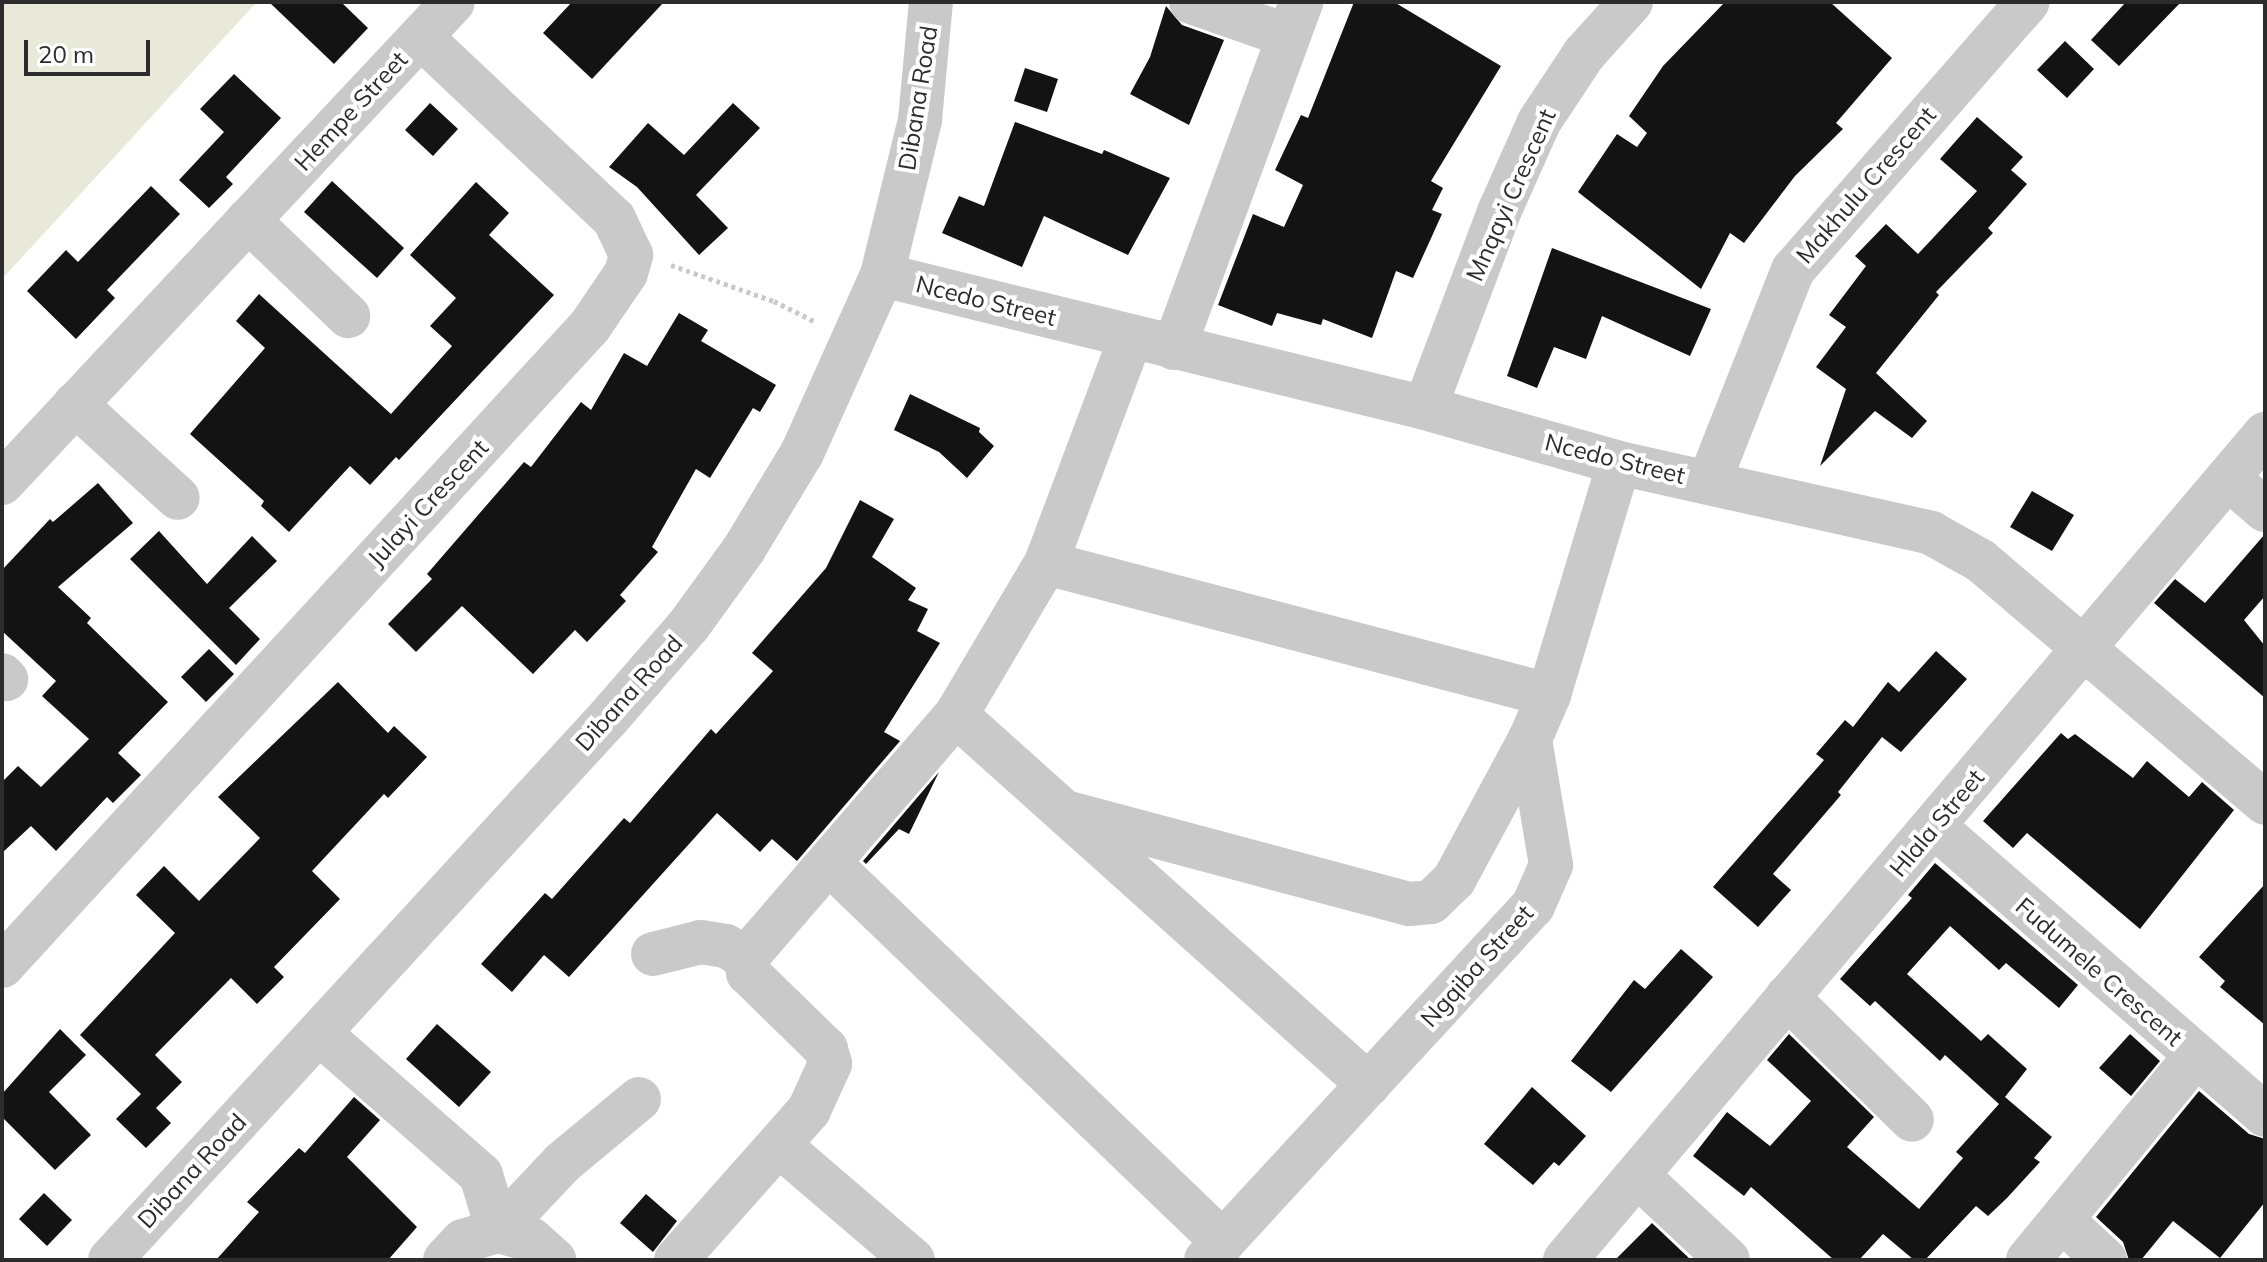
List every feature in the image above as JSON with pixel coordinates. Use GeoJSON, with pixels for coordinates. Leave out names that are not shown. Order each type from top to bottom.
{"type":"FeatureCollection","features":[{"type":"Feature","properties":{"kind":"street","name":"Hempe Street"},"geometry":{"type":"LineString","coordinates":[[2,483],[453,2]]}},
{"type":"Feature","properties":{"kind":"street","name":"Dibana Road"},"geometry":{"type":"LineString","coordinates":[[110,1260],[689,625],[802,453],[882,275],[920,120],[931,2]]}},
{"type":"Feature","properties":{"kind":"street"},"geometry":{"type":"LineString","coordinates":[[1174,348],[1294,19],[1191,2]]}},
{"type":"Feature","properties":{"kind":"street","name":"Mnqayi Crescent"},"geometry":{"type":"LineString","coordinates":[[1425,408],[1539,122],[1584,54],[1631,2]]}},
{"type":"Feature","properties":{"kind":"street","name":"Makhulu Crescent"},"geometry":{"type":"LineString","coordinates":[[1709,482],[1793,270],[2028,2]]}},
{"type":"Feature","properties":{"kind":"street"},"geometry":{"type":"LineString","coordinates":[[421,37],[595,197],[625,236],[631,255]]}},
{"type":"Feature","properties":{"kind":"street"},"geometry":{"type":"LineString","coordinates":[[248,220],[348,316]]}},
{"type":"Feature","properties":{"kind":"street","name":"Julayi Crescent"},"geometry":{"type":"LineString","coordinates":[[2,966],[590,326],[613,298],[631,255]]}},
{"type":"Feature","properties":{"kind":"street","name":"Ncedo Street"},"geometry":{"type":"LineString","coordinates":[[882,275],[1425,408],[1619,463],[1931,533],[1981,561],[2265,803]]}},
{"type":"Feature","properties":{"kind":"street"},"geometry":{"type":"LineString","coordinates":[[746,958],[831,865],[956,715],[1046,563],[1131,337]]}},
{"type":"Feature","properties":{"kind":"street"},"geometry":{"type":"LineString","coordinates":[[75,404],[178,498]]}},
{"type":"Feature","properties":{"kind":"street","name":"Hlala Street"},"geometry":{"type":"LineString","coordinates":[[1565,1260],[1935,827],[2082,645],[2265,434]]}},
{"type":"Feature","properties":{"kind":"street"},"geometry":{"type":"LineString","coordinates":[[1069,813],[1409,904],[1431,902],[1454,880],[1530,739],[1549,695],[1619,463]]}},
{"type":"Feature","properties":{"kind":"street"},"geometry":{"type":"LineString","coordinates":[[2228,478],[2265,510]]}},
{"type":"Feature","properties":{"kind":"street"},"geometry":{"type":"LineString","coordinates":[[1046,563],[1549,695]]}},
{"type":"Feature","properties":{"kind":"street"},"geometry":{"type":"LineString","coordinates":[[956,715],[1069,813],[1369,1085]]}},
{"type":"Feature","properties":{"kind":"street","name":"Ngqiba Street"},"geometry":{"type":"LineString","coordinates":[[1215,1251],[1369,1085],[1538,894],[1551,865],[1530,739]]}},
{"type":"Feature","properties":{"kind":"street","name":"Fudumele Crescent"},"geometry":{"type":"LineString","coordinates":[[1935,827],[2265,1115]]}},
{"type":"Feature","properties":{"kind":"street"},"geometry":{"type":"LineString","coordinates":[[831,865],[1215,1251]]}},
{"type":"Feature","properties":{"kind":"street"},"geometry":{"type":"LineString","coordinates":[[653,954],[701,942],[726,946],[746,958]]}},
{"type":"Feature","properties":{"kind":"street"},"geometry":{"type":"LineString","coordinates":[[676,1260],[809,1110],[830,1064],[826,1049],[748,973],[746,958]]}},
{"type":"Feature","properties":{"kind":"street"},"geometry":{"type":"LineString","coordinates":[[1787,997],[1912,1120]]}},
{"type":"Feature","properties":{"kind":"street"},"geometry":{"type":"LineString","coordinates":[[319,1033],[481,1175],[498,1231]]}},
{"type":"Feature","properties":{"kind":"street"},"geometry":{"type":"LineString","coordinates":[[2028,1260],[2195,1057]]}},
{"type":"Feature","properties":{"kind":"street"},"geometry":{"type":"LineString","coordinates":[[498,1231],[562,1163],[639,1099]]}},
{"type":"Feature","properties":{"kind":"street"},"geometry":{"type":"LineString","coordinates":[[780,1146],[913,1260]]}},
{"type":"Feature","properties":{"kind":"street"},"geometry":{"type":"LineString","coordinates":[[1638,1176],[1728,1260]]}},
{"type":"Feature","properties":{"kind":"street"},"geometry":{"type":"LineString","coordinates":[[2062,1220],[2105,1260]]}},
{"type":"Feature","properties":{"kind":"street"},"geometry":{"type":"LineString","coordinates":[[445,1260],[463,1241],[498,1231],[532,1240],[554,1260]]}},
{"type":"Feature","properties":{"kind":"path"},"geometry":{"type":"LineString","coordinates":[[631,255],[703,275],[855,338]]}},
{"type":"Feature","properties":{"kind":"shaded area"},"geometry":{"type":"Polygon","coordinates":[[[2,2],[257,2],[2,279],[2,2]]]}},
{"type":"Feature","properties":{"kind":"building"},"geometry":{"type":"Polygon","coordinates":[[[269,2],[341,2],[368,28],[334,64],[269,2]]]}},
{"type":"Feature","properties":{"kind":"building"},"geometry":{"type":"Polygon","coordinates":[[[572,2],[664,2],[592,79],[543,33],[572,2]]]}},
{"type":"Feature","properties":{"kind":"building"},"geometry":{"type":"Polygon","coordinates":[[[1354,2],[1394,2],[1501,66],[1431,181],[1443,188],[1432,210],[1442,214],[1413,278],[1396,271],[1372,338],[1323,319],[1321,325],[1277,313],[1272,326],[1218,305],[1253,214],[1284,227],[1303,185],[1275,170],[1301,115],[1308,118],[1354,2]]]}},
{"type":"Feature","properties":{"kind":"building"},"geometry":{"type":"Polygon","coordinates":[[[1725,2],[1830,2],[1892,58],[1836,123],[1843,129],[1795,176],[1744,243],[1730,233],[1701,289],[1578,192],[1617,134],[1637,147],[1647,133],[1629,116],[1663,66],[1725,2]]]}},
{"type":"Feature","properties":{"kind":"building"},"geometry":{"type":"Polygon","coordinates":[[[2126,2],[2181,2],[2119,66],[2091,40],[2126,2]]]}},
{"type":"Feature","properties":{"kind":"building"},"geometry":{"type":"Polygon","coordinates":[[[1166,6],[1182,25],[1224,40],[1189,125],[1130,94],[1150,57],[1166,6]]]}},
{"type":"Feature","properties":{"kind":"building"},"geometry":{"type":"Polygon","coordinates":[[[2065,41],[2094,69],[2067,98],[2037,70],[2065,41]]]}},
{"type":"Feature","properties":{"kind":"building"},"geometry":{"type":"Polygon","coordinates":[[[1025,68],[1058,79],[1047,112],[1014,101],[1025,68]]]}},
{"type":"Feature","properties":{"kind":"building"},"geometry":{"type":"Polygon","coordinates":[[[234,74],[281,118],[226,177],[233,184],[209,208],[179,180],[224,132],[200,109],[234,74]]]}},
{"type":"Feature","properties":{"kind":"building"},"geometry":{"type":"Polygon","coordinates":[[[430,103],[458,129],[433,156],[405,130],[430,103]]]}},
{"type":"Feature","properties":{"kind":"building"},"geometry":{"type":"Polygon","coordinates":[[[733,103],[760,128],[696,195],[728,228],[699,255],[637,187],[609,167],[648,123],[684,155],[733,103]]]}},
{"type":"Feature","properties":{"kind":"building"},"geometry":{"type":"Polygon","coordinates":[[[1977,117],[2023,157],[2011,170],[2027,184],[1988,228],[1993,233],[1936,292],[1939,295],[1876,373],[1927,421],[1912,438],[1875,411],[1820,466],[1846,389],[1816,367],[1846,327],[1829,315],[1866,266],[1855,256],[1886,224],[1918,254],[1977,191],[1940,159],[1977,117]]]}},
{"type":"Feature","properties":{"kind":"building"},"geometry":{"type":"Polygon","coordinates":[[[1015,122],[1102,154],[1104,150],[1170,178],[1128,255],[1044,216],[1022,267],[942,233],[959,196],[984,206],[1015,122]]]}},
{"type":"Feature","properties":{"kind":"building"},"geometry":{"type":"Polygon","coordinates":[[[332,181],[404,248],[377,278],[304,212],[332,181]]]}},
{"type":"Feature","properties":{"kind":"building"},"geometry":{"type":"Polygon","coordinates":[[[476,182],[509,213],[489,235],[554,295],[399,460],[396,457],[370,485],[350,466],[289,532],[261,506],[264,501],[190,434],[265,348],[236,321],[259,294],[391,414],[452,346],[430,326],[456,298],[410,255],[476,182]]]}},
{"type":"Feature","properties":{"kind":"building"},"geometry":{"type":"Polygon","coordinates":[[[151,186],[180,214],[107,290],[115,298],[76,339],[27,291],[66,250],[78,262],[151,186]]]}},
{"type":"Feature","properties":{"kind":"building"},"geometry":{"type":"Polygon","coordinates":[[[1552,248],[1711,309],[1690,356],[1602,316],[1586,359],[1554,347],[1537,388],[1507,376],[1552,248]]]}},
{"type":"Feature","properties":{"kind":"building"},"geometry":{"type":"Polygon","coordinates":[[[679,313],[708,330],[701,341],[776,385],[760,412],[753,408],[710,478],[696,469],[652,547],[658,552],[620,595],[626,601],[587,642],[575,630],[533,674],[462,606],[416,652],[388,624],[432,579],[427,574],[524,462],[531,467],[581,402],[591,410],[624,353],[647,366],[679,313]]]}},
{"type":"Feature","properties":{"kind":"building"},"geometry":{"type":"Polygon","coordinates":[[[910,394],[980,428],[979,432],[994,446],[967,478],[939,452],[894,430],[910,394]]]}},
{"type":"Feature","properties":{"kind":"building"},"geometry":{"type":"Polygon","coordinates":[[[98,483],[133,523],[58,587],[91,618],[87,623],[168,702],[118,753],[141,775],[113,803],[107,797],[56,851],[31,826],[2,853],[2,782],[18,766],[41,787],[89,739],[42,696],[56,681],[2,631],[2,570],[50,519],[53,522],[98,483]]]}},
{"type":"Feature","properties":{"kind":"building"},"geometry":{"type":"Polygon","coordinates":[[[2032,491],[2074,515],[2052,551],[2010,527],[2032,491]]]}},
{"type":"Feature","properties":{"kind":"building"},"geometry":{"type":"Polygon","coordinates":[[[860,500],[894,519],[872,557],[916,588],[908,600],[928,609],[917,631],[940,643],[884,732],[900,741],[797,861],[772,839],[760,852],[717,813],[569,977],[544,955],[512,992],[481,964],[545,893],[552,899],[624,818],[630,823],[711,729],[716,734],[773,671],[752,653],[826,568],[860,500]]]}},
{"type":"Feature","properties":{"kind":"building"},"geometry":{"type":"Polygon","coordinates":[[[159,531],[207,584],[252,536],[277,561],[229,608],[260,639],[236,665],[130,559],[159,531]]]}},
{"type":"Feature","properties":{"kind":"building"},"geometry":{"type":"Polygon","coordinates":[[[2265,534],[2265,596],[2244,620],[2265,646],[2265,698],[2154,603],[2175,579],[2205,603],[2265,534]]]}},
{"type":"Feature","properties":{"kind":"building"},"geometry":{"type":"Polygon","coordinates":[[[209,649],[234,674],[206,702],[181,677],[209,649]]]}},
{"type":"Feature","properties":{"kind":"building"},"geometry":{"type":"Polygon","coordinates":[[[1936,651],[1967,679],[1901,752],[1882,737],[1838,792],[1841,795],[1773,874],[1791,890],[1758,927],[1713,887],[1824,760],[1816,754],[1845,720],[1853,727],[1888,682],[1899,692],[1936,651]]]}},
{"type":"Feature","properties":{"kind":"building"},"geometry":{"type":"Polygon","coordinates":[[[338,682],[388,733],[394,726],[427,757],[388,798],[384,794],[312,871],[340,899],[274,967],[284,977],[257,1004],[231,978],[155,1055],[182,1082],[156,1108],[171,1123],[146,1148],[116,1119],[141,1094],[80,1035],[175,933],[136,895],[164,866],[199,901],[260,838],[218,797],[338,682]]]}},
{"type":"Feature","properties":{"kind":"building"},"geometry":{"type":"Polygon","coordinates":[[[2061,733],[2068,739],[2075,734],[2133,778],[2147,761],[2189,797],[2202,782],[2234,810],[2140,929],[2027,833],[2013,848],[1983,821],[2061,733]]]}},
{"type":"Feature","properties":{"kind":"building"},"geometry":{"type":"Polygon","coordinates":[[[939,772],[909,834],[899,829],[866,864],[863,861],[939,772]]]}},
{"type":"Feature","properties":{"kind":"building"},"geometry":{"type":"Polygon","coordinates":[[[1935,863],[2078,985],[2059,1008],[2006,963],[1999,970],[1950,926],[1907,974],[1981,1041],[1988,1034],[2027,1069],[2005,1097],[2052,1137],[2034,1158],[2040,1162],[2007,1198],[1988,1216],[1976,1206],[1925,1260],[1914,1260],[1883,1234],[1859,1260],[1834,1260],[1751,1187],[1744,1196],[1693,1156],[1727,1112],[1770,1146],[1811,1101],[1767,1060],[1789,1034],[1874,1117],[1847,1147],[1919,1209],[1963,1158],[1956,1152],[1999,1104],[1945,1055],[1940,1061],[1875,1001],[1870,1006],[1840,979],[1912,898],[1908,895],[1935,863]]]}},
{"type":"Feature","properties":{"kind":"building"},"geometry":{"type":"Polygon","coordinates":[[[2265,884],[2265,1025],[2220,987],[2225,981],[2199,957],[2265,884]]]}},
{"type":"Feature","properties":{"kind":"building"},"geometry":{"type":"Polygon","coordinates":[[[1681,949],[1713,977],[1611,1092],[1571,1061],[1634,980],[1645,989],[1681,949]]]}},
{"type":"Feature","properties":{"kind":"building"},"geometry":{"type":"Polygon","coordinates":[[[437,1024],[491,1072],[459,1107],[406,1059],[437,1024]]]}},
{"type":"Feature","properties":{"kind":"building"},"geometry":{"type":"Polygon","coordinates":[[[60,1029],[86,1055],[49,1092],[91,1135],[55,1170],[2,1117],[2,1094],[60,1029]]]}},
{"type":"Feature","properties":{"kind":"building"},"geometry":{"type":"Polygon","coordinates":[[[2130,1034],[2160,1061],[2131,1096],[2099,1068],[2130,1034]]]}},
{"type":"Feature","properties":{"kind":"building"},"geometry":{"type":"Polygon","coordinates":[[[1532,1087],[1586,1136],[1559,1166],[1554,1162],[1533,1185],[1484,1144],[1532,1087]]]}},
{"type":"Feature","properties":{"kind":"building"},"geometry":{"type":"Polygon","coordinates":[[[2199,1091],[2249,1134],[2265,1139],[2265,1202],[2220,1258],[2173,1221],[2141,1260],[2129,1260],[2123,1242],[2096,1217],[2199,1091]]]}},
{"type":"Feature","properties":{"kind":"building"},"geometry":{"type":"Polygon","coordinates":[[[354,1097],[380,1120],[347,1157],[417,1227],[388,1260],[216,1260],[259,1212],[247,1202],[299,1148],[305,1153],[354,1097]]]}},
{"type":"Feature","properties":{"kind":"building"},"geometry":{"type":"Polygon","coordinates":[[[44,1193],[72,1220],[47,1246],[19,1219],[44,1193]]]}},
{"type":"Feature","properties":{"kind":"building"},"geometry":{"type":"Polygon","coordinates":[[[646,1194],[677,1221],[653,1252],[620,1223],[646,1194]]]}},
{"type":"Feature","properties":{"kind":"building"},"geometry":{"type":"Polygon","coordinates":[[[1652,1223],[1691,1260],[1615,1260],[1652,1223]]]}}]}
